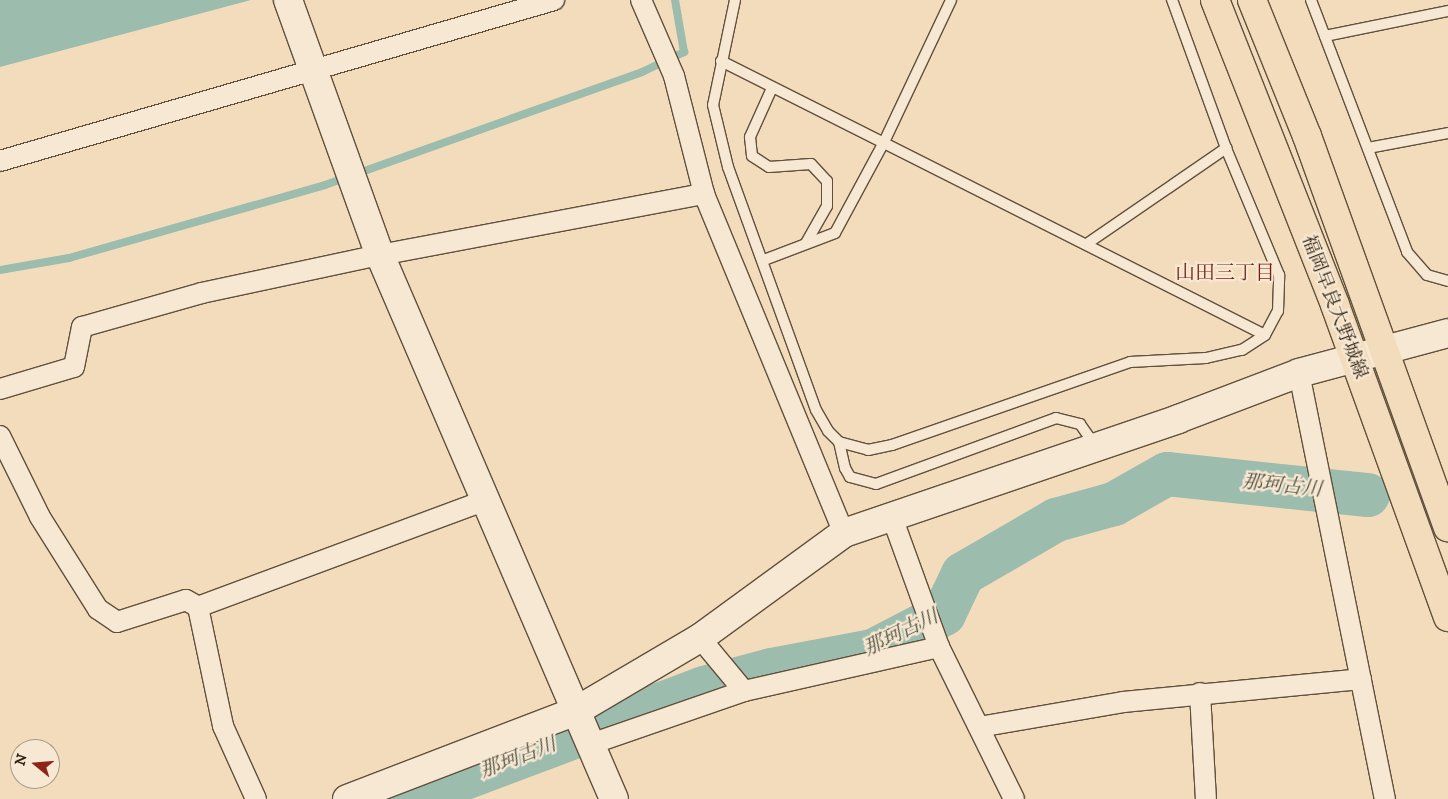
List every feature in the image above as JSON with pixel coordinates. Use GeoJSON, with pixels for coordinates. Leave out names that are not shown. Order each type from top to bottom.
{"type":"FeatureCollection","features":[{"type":"Feature","properties":{"kind":"main road","name":"福岡早良大野城線"},"geometry":{"type":"LineString","coordinates":[[1215,0],[1353,356],[1448,617]]}},
{"type":"Feature","properties":{"kind":"main road","name":"福岡早良大野城線"},"geometry":{"type":"LineString","coordinates":[[1252,0],[1307,136],[1448,526]]}},
{"type":"Feature","properties":{"kind":"street"},"geometry":{"type":"LineString","coordinates":[[288,0],[311,69],[380,255],[614,799]]}},
{"type":"Feature","properties":{"kind":"street"},"geometry":{"type":"LineString","coordinates":[[0,161],[311,69],[554,0]]}},
{"type":"Feature","properties":{"kind":"street"},"geometry":{"type":"LineString","coordinates":[[641,0],[674,76],[704,194],[844,533]]}},
{"type":"Feature","properties":{"kind":"street"},"geometry":{"type":"LineString","coordinates":[[0,390],[74,367],[82,327],[202,293],[380,255],[704,194]]}},
{"type":"Feature","properties":{"kind":"street"},"geometry":{"type":"LineString","coordinates":[[347,799],[576,711],[700,638],[844,533],[1096,447],[1298,373],[1353,356],[1448,333]]}},
{"type":"Feature","properties":{"kind":"street"},"geometry":{"type":"LineString","coordinates":[[1298,373],[1385,799]]}},
{"type":"Feature","properties":{"kind":"street"},"geometry":{"type":"LineString","coordinates":[[0,436],[40,517],[98,608],[117,622],[186,600],[198,607],[223,726],[256,799]]}},
{"type":"Feature","properties":{"kind":"street"},"geometry":{"type":"LineString","coordinates":[[198,607],[486,500]]}},
{"type":"Feature","properties":{"kind":"street"},"geometry":{"type":"LineString","coordinates":[[892,517],[939,647],[1014,799]]}},
{"type":"Feature","properties":{"kind":"street"},"geometry":{"type":"LineString","coordinates":[[700,638],[744,691]]}},
{"type":"Feature","properties":{"kind":"street"},"geometry":{"type":"LineString","coordinates":[[591,744],[744,691],[939,647]]}},
{"type":"Feature","properties":{"kind":"street"},"geometry":{"type":"LineString","coordinates":[[978,727],[1123,702],[1361,679]]}},
{"type":"Feature","properties":{"kind":"street"},"geometry":{"type":"LineString","coordinates":[[1200,694],[1206,799]]}},
{"type":"Feature","properties":{"kind":"lane"},"geometry":{"type":"LineString","coordinates":[[735,0],[713,105],[728,167],[764,260],[816,410],[828,430],[839,442],[845,468],[850,477],[876,484],[1056,418],[1080,424],[1096,447]]}},
{"type":"Feature","properties":{"kind":"lane"},"geometry":{"type":"LineString","coordinates":[[764,260],[835,233],[884,142],[951,0]]}},
{"type":"Feature","properties":{"kind":"lane"},"geometry":{"type":"LineString","coordinates":[[839,442],[868,450],[892,446],[1130,362],[1206,358],[1242,350],[1265,335],[1278,311],[1278,275],[1226,148],[1172,0]]}},
{"type":"Feature","properties":{"kind":"lane"},"geometry":{"type":"LineString","coordinates":[[1311,0],[1407,252],[1427,275],[1448,281]]}},
{"type":"Feature","properties":{"kind":"lane"},"geometry":{"type":"LineString","coordinates":[[1326,36],[1448,12]]}},
{"type":"Feature","properties":{"kind":"lane"},"geometry":{"type":"LineString","coordinates":[[721,61],[1088,244],[1265,335]]}},
{"type":"Feature","properties":{"kind":"lane"},"geometry":{"type":"LineString","coordinates":[[772,88],[750,137],[752,156],[769,167],[811,164],[827,181],[827,206],[806,243]]}},
{"type":"Feature","properties":{"kind":"lane"},"geometry":{"type":"LineString","coordinates":[[1368,148],[1448,133]]}},
{"type":"Feature","properties":{"kind":"lane"},"geometry":{"type":"LineString","coordinates":[[1088,244],[1226,148]]}},
{"type":"Feature","properties":{"kind":"shaded area"},"geometry":{"type":"Polygon","coordinates":[[[0,0],[251,0],[0,67],[0,0]]]}},
{"type":"Feature","properties":{"kind":"waterway"},"geometry":{"type":"LineString","coordinates":[[0,270],[69,258],[325,185],[642,72],[684,52],[675,0]]}},
{"type":"Feature","properties":{"kind":"waterway","name":"那珂古川"},"geometry":{"type":"LineString","coordinates":[[409,799],[704,688],[771,670],[873,651],[944,614],[963,574],[1056,520],[1114,504],[1167,474],[1368,495]]}},
{"type":"Feature","properties":{"kind":"district","name":"山田三丁目"},"geometry":{"type":"Point","coordinates":[1225,273]}}]}
